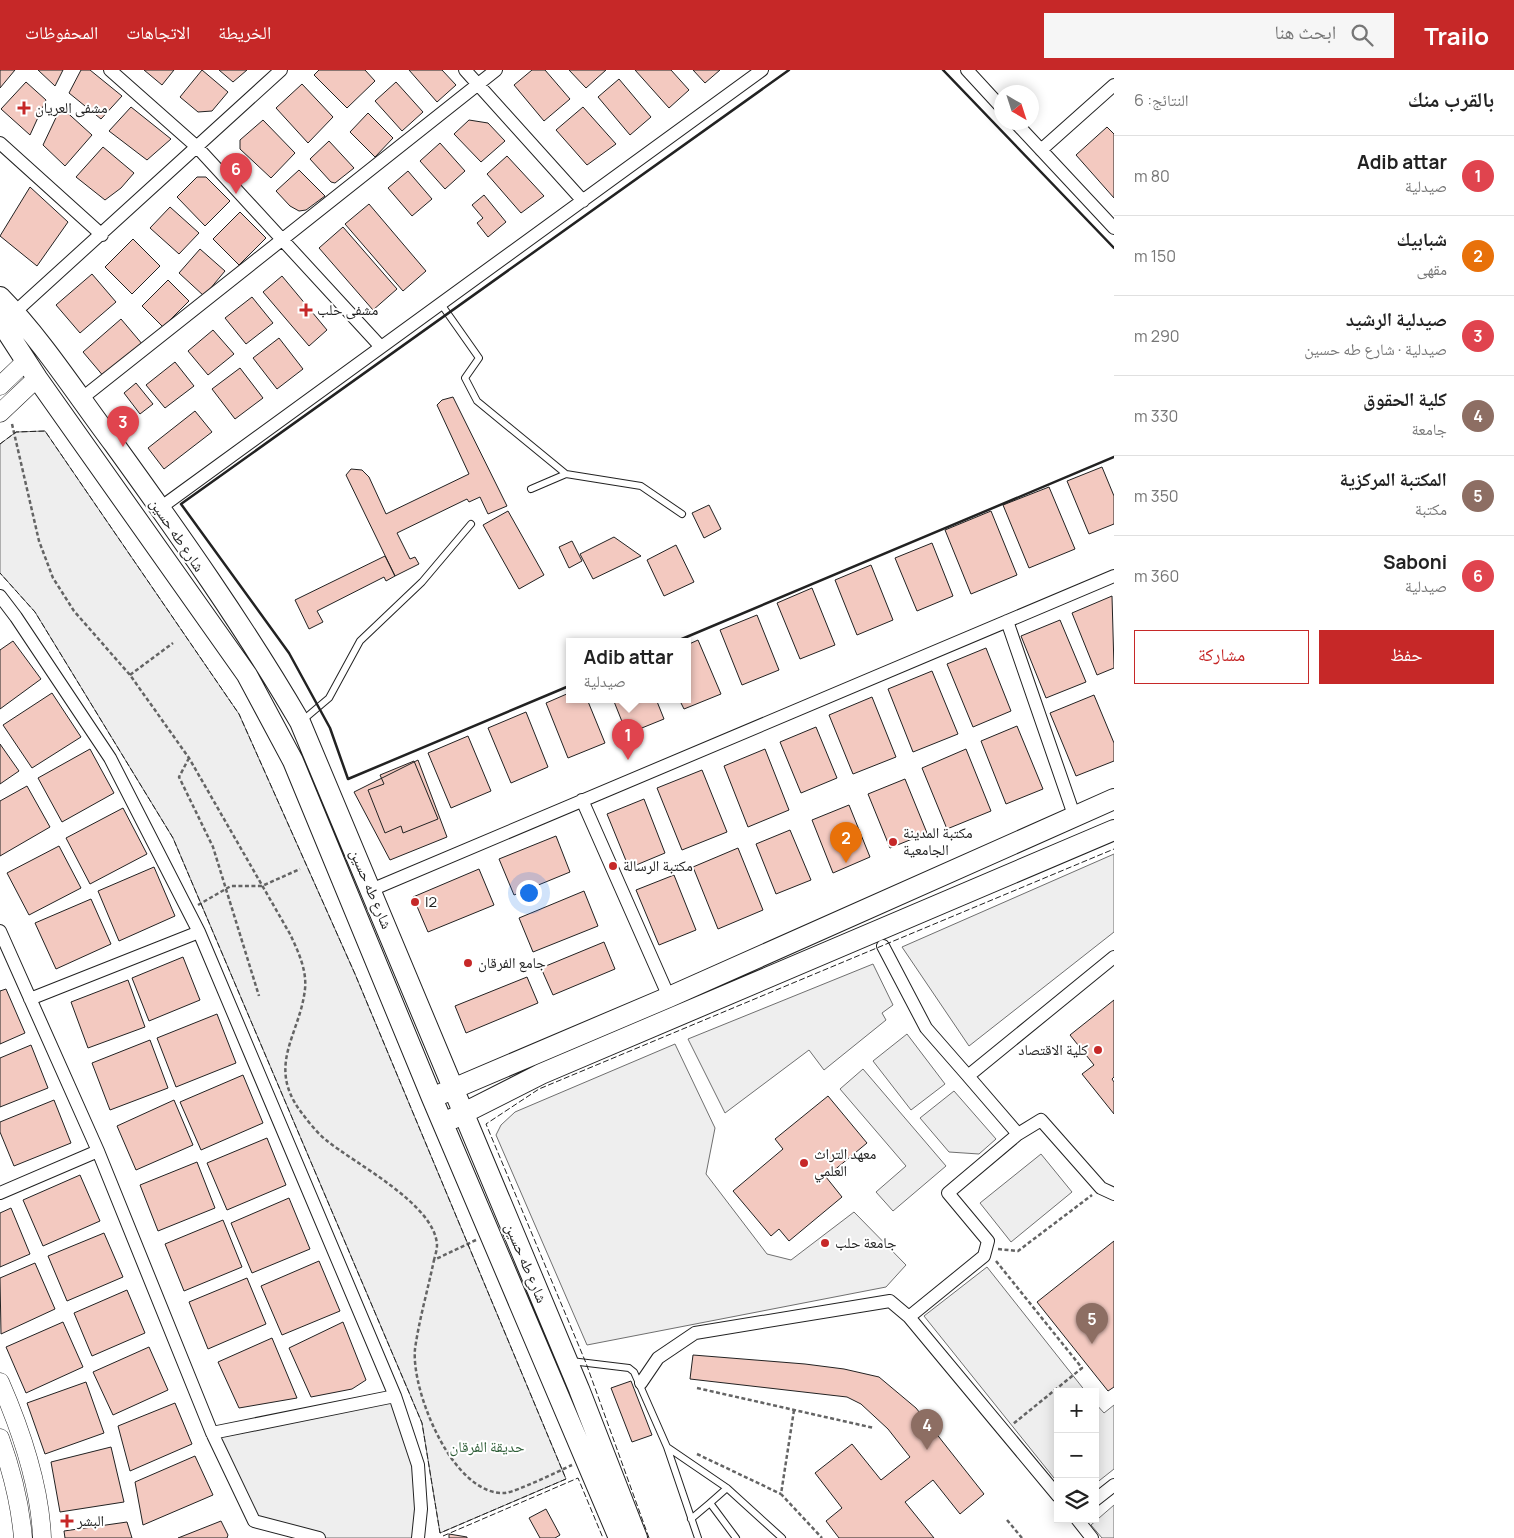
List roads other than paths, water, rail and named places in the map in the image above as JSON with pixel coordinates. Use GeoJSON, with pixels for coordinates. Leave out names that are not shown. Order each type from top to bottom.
{"type":"FeatureCollection","features":[{"type":"Feature","properties":{"kind":"main road","name":"شارع طه حسين"},"geometry":{"type":"LineString","coordinates":[[0,297],[26,361],[248,675],[293,762],[432,1098],[585,1460],[620,1538]]}},
{"type":"Feature","properties":{"kind":"main road","name":"شارع طه حسين"},"geometry":{"type":"LineString","coordinates":[[7,317],[81,400],[160,508],[271,672],[300,722],[372,890],[452,1088],[567,1360],[637,1538]]}},
{"type":"Feature","properties":{"kind":"main road"},"geometry":{"type":"LineString","coordinates":[[0,386],[26,361]]}},
{"type":"Feature","properties":{"kind":"main road"},"geometry":{"type":"LineString","coordinates":[[4,409],[37,378]]}},
{"type":"Feature","properties":{"kind":"main road"},"geometry":{"type":"LineString","coordinates":[[432,1098],[669,998],[1074,815],[1114,799]]}},
{"type":"Feature","properties":{"kind":"main road"},"geometry":{"type":"LineString","coordinates":[[443,1123],[541,1074],[1114,830]]}},
{"type":"Feature","properties":{"kind":"main road"},"geometry":{"type":"LineString","coordinates":[[0,1382],[23,1444],[36,1488],[42,1538]]}},
{"type":"Feature","properties":{"kind":"main road"},"geometry":{"type":"LineString","coordinates":[[0,1438],[6,1469],[21,1508],[23,1538]]}},
{"type":"Feature","properties":{"kind":"street"},"geometry":{"type":"LineString","coordinates":[[110,70],[197,147],[381,347]]}},
{"type":"Feature","properties":{"kind":"street"},"geometry":{"type":"LineString","coordinates":[[7,317],[102,235],[281,70]]}},
{"type":"Feature","properties":{"kind":"street"},"geometry":{"type":"LineString","coordinates":[[465,70],[583,201]]}},
{"type":"Feature","properties":{"kind":"street"},"geometry":{"type":"LineString","coordinates":[[81,400],[496,70]]}},
{"type":"Feature","properties":{"kind":"street"},"geometry":{"type":"LineString","coordinates":[[160,508],[762,70]]}},
{"type":"Feature","properties":{"kind":"street"},"geometry":{"type":"LineString","coordinates":[[966,70],[994,100]]}},
{"type":"Feature","properties":{"kind":"street"},"geometry":{"type":"LineString","coordinates":[[1041,150],[1114,85]]}},
{"type":"Feature","properties":{"kind":"street"},"geometry":{"type":"LineString","coordinates":[[1023,130],[1114,228]]}},
{"type":"Feature","properties":{"kind":"street"},"geometry":{"type":"LineString","coordinates":[[0,143],[102,235]]}},
{"type":"Feature","properties":{"kind":"street"},"geometry":{"type":"LineString","coordinates":[[372,890],[1114,576]]}},
{"type":"Feature","properties":{"kind":"street"},"geometry":{"type":"LineString","coordinates":[[0,596],[110,758],[198,932],[395,1396],[418,1465],[421,1509],[418,1538]]}},
{"type":"Feature","properties":{"kind":"street"},"geometry":{"type":"LineString","coordinates":[[1007,620],[1074,815]]}},
{"type":"Feature","properties":{"kind":"street"},"geometry":{"type":"LineString","coordinates":[[582,800],[669,998]]}},
{"type":"Feature","properties":{"kind":"street"},"geometry":{"type":"LineString","coordinates":[[0,931],[98,1151],[212,1433],[254,1522],[319,1538]]}},
{"type":"Feature","properties":{"kind":"street"},"geometry":{"type":"LineString","coordinates":[[30,999],[198,932]]}},
{"type":"Feature","properties":{"kind":"street"},"geometry":{"type":"LineString","coordinates":[[883,946],[926,1028],[1018,1134]]}},
{"type":"Feature","properties":{"kind":"street"},"geometry":{"type":"LineString","coordinates":[[968,1076],[1114,957]]}},
{"type":"Feature","properties":{"kind":"street"},"geometry":{"type":"LineString","coordinates":[[909,1317],[984,1256],[988,1241],[948,1193],[1018,1134],[1041,1120],[1101,1188],[1114,1194]]}},
{"type":"Feature","properties":{"kind":"street"},"geometry":{"type":"LineString","coordinates":[[0,1193],[98,1151]]}},
{"type":"Feature","properties":{"kind":"street"},"geometry":{"type":"LineString","coordinates":[[641,1383],[658,1358],[695,1333],[890,1301],[909,1317],[1054,1491]]}},
{"type":"Feature","properties":{"kind":"street"},"geometry":{"type":"LineString","coordinates":[[212,1433],[395,1396]]}},
{"type":"Feature","properties":{"kind":"street"},"geometry":{"type":"LineString","coordinates":[[1099,1497],[1114,1485]]}},
{"type":"Feature","properties":{"kind":"street"},"geometry":{"type":"LineString","coordinates":[[1080,1523],[1092,1538]]}},
{"type":"Feature","properties":{"kind":"lane"},"geometry":{"type":"LineString","coordinates":[[441,304],[479,358],[465,378],[477,401],[566,474],[641,486],[682,514]]}},
{"type":"Feature","properties":{"kind":"lane"},"geometry":{"type":"LineString","coordinates":[[531,489],[566,474]]}},
{"type":"Feature","properties":{"kind":"lane"},"geometry":{"type":"LineString","coordinates":[[300,722],[329,698],[360,641],[422,582],[471,524]]}},
{"type":"Feature","properties":{"kind":"lane"},"geometry":{"type":"LineString","coordinates":[[567,1360],[630,1368],[641,1383],[698,1538]]}},
{"type":"Feature","properties":{"kind":"lane"},"geometry":{"type":"LineString","coordinates":[[666,1447],[727,1488],[782,1538]]}},
{"type":"Feature","properties":{"kind":"lane"},"geometry":{"type":"LineString","coordinates":[[691,1518],[727,1488]]}},
{"type":"Feature","properties":{"kind":"lane"},"geometry":{"type":"LineString","coordinates":[[710,1503],[736,1538]]}},
{"type":"Feature","properties":{"kind":"place","name":"مشفى العريان"},"geometry":{"type":"Point","coordinates":[24,108]}},
{"type":"Feature","properties":{"kind":"place","name":"Saboni"},"geometry":{"type":"Point","coordinates":[236,194]}},
{"type":"Feature","properties":{"kind":"place","name":"مشفى حلب"},"geometry":{"type":"Point","coordinates":[306,310]}},
{"type":"Feature","properties":{"kind":"place","name":"صيدلية الرشيد"},"geometry":{"type":"Point","coordinates":[123,447]}},
{"type":"Feature","properties":{"kind":"place","name":"Adib attar"},"geometry":{"type":"Point","coordinates":[628,760]}},
{"type":"Feature","properties":{"kind":"place","name":"مكتبة المدينة الجامعية"},"geometry":{"type":"Point","coordinates":[893,842]}},
{"type":"Feature","properties":{"kind":"place","name":"شبابيك"},"geometry":{"type":"Point","coordinates":[846,863]}},
{"type":"Feature","properties":{"kind":"place","name":"مكتبة الرسالة"},"geometry":{"type":"Point","coordinates":[613,866]}},
{"type":"Feature","properties":{"kind":"place","name":"I2"},"geometry":{"type":"Point","coordinates":[415,902]}},
{"type":"Feature","properties":{"kind":"place","name":"جامع الفرقان"},"geometry":{"type":"Point","coordinates":[468,963]}},
{"type":"Feature","properties":{"kind":"place","name":"كلية الاقتصاد"},"geometry":{"type":"Point","coordinates":[1098,1050]}},
{"type":"Feature","properties":{"kind":"place","name":"معهد التراث العلمي"},"geometry":{"type":"Point","coordinates":[804,1163]}},
{"type":"Feature","properties":{"kind":"place","name":"جامعة حلب"},"geometry":{"type":"Point","coordinates":[825,1243]}},
{"type":"Feature","properties":{"kind":"place","name":"المكتبة المركزية"},"geometry":{"type":"Point","coordinates":[1092,1344]}},
{"type":"Feature","properties":{"kind":"place","name":"كلية الحقوق"},"geometry":{"type":"Point","coordinates":[927,1450]}},
{"type":"Feature","properties":{"kind":"place","name":"البشر"},"geometry":{"type":"Point","coordinates":[67,1521]}},
{"type":"Feature","properties":{"kind":"park label","name":"حديقة الفرقان"},"geometry":{"type":"Point","coordinates":[487,1447]}}]}
